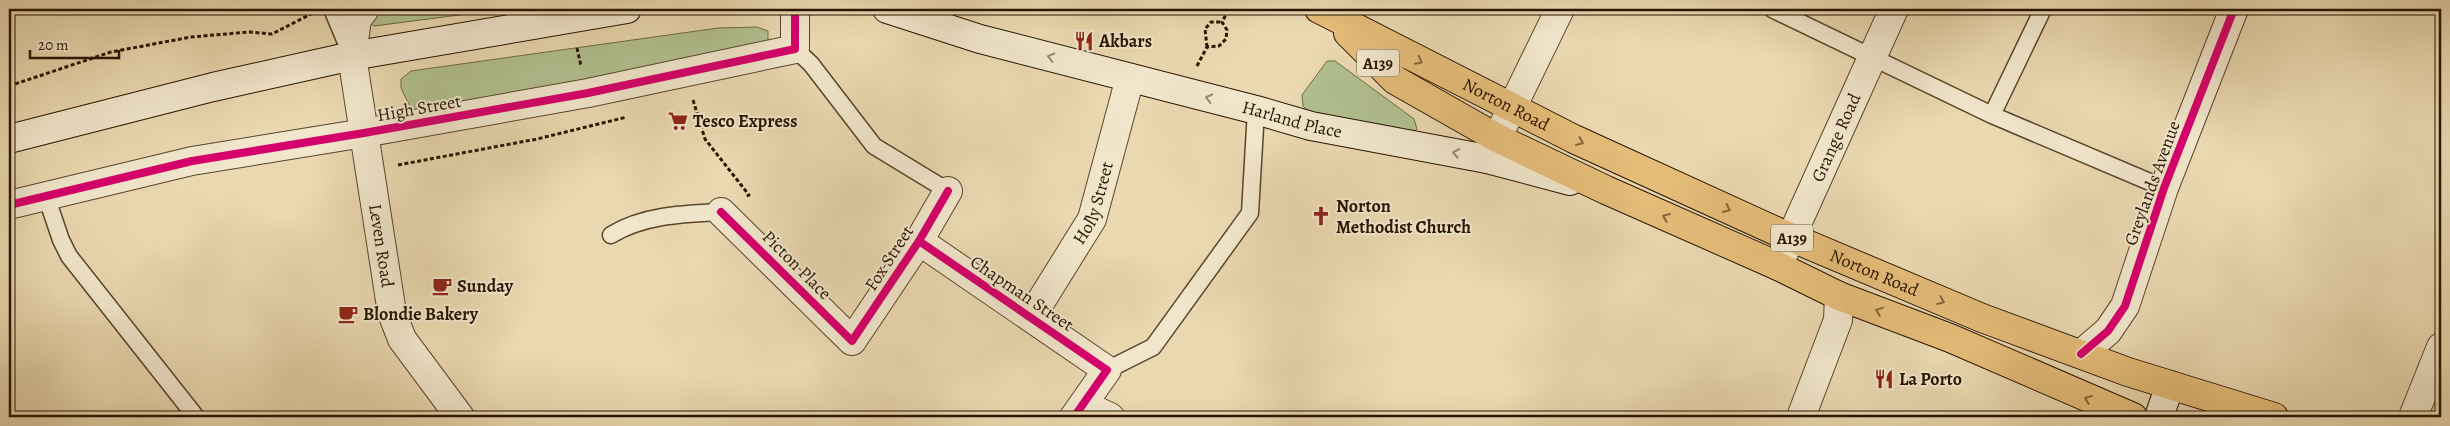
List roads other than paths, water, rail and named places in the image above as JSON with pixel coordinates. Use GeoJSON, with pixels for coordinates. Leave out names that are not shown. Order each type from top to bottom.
{"type":"FeatureCollection","features":[{"type":"Feature","properties":{"kind":"main road","name":"Norton Road"},"geometry":{"type":"LineString","coordinates":[[1324,12],[1583,144],[1790,237],[1982,318],[2170,385],[2274,417]]}},
{"type":"Feature","properties":{"kind":"main road","name":"Norton Road"},"geometry":{"type":"LineString","coordinates":[[1324,12],[1395,80],[1492,148],[1606,190],[1778,266],[1839,296],[1950,338],[2133,417]]}},
{"type":"Feature","properties":{"kind":"street"},"geometry":{"type":"LineString","coordinates":[[352,56],[357,19],[365,9]]}},
{"type":"Feature","properties":{"kind":"street"},"geometry":{"type":"LineString","coordinates":[[9,139],[213,87],[352,56],[619,9]]}},
{"type":"Feature","properties":{"kind":"street"},"geometry":{"type":"LineString","coordinates":[[795,9],[795,49]]}},
{"type":"Feature","properties":{"kind":"street","name":"Harland Place"},"geometry":{"type":"LineString","coordinates":[[886,9],[980,39],[1311,126],[1492,148]]}},
{"type":"Feature","properties":{"kind":"street"},"geometry":{"type":"LineString","coordinates":[[1492,148],[1560,9]]}},
{"type":"Feature","properties":{"kind":"street","name":"Grange Road"},"geometry":{"type":"LineString","coordinates":[[1778,266],[1870,58],[1894,9]]}},
{"type":"Feature","properties":{"kind":"street","name":"Greylands Avenue"},"geometry":{"type":"LineString","coordinates":[[2081,354],[2108,331],[2125,306],[2164,188],[2234,9]]}},
{"type":"Feature","properties":{"kind":"street","name":"High Street"},"geometry":{"type":"LineString","coordinates":[[9,204],[192,161],[364,133],[588,93],[795,49]]}},
{"type":"Feature","properties":{"kind":"street","name":"Leven Road"},"geometry":{"type":"LineString","coordinates":[[352,56],[392,314],[402,339],[460,417]]}},
{"type":"Feature","properties":{"kind":"street","name":"Holly Street"},"geometry":{"type":"LineString","coordinates":[[1031,317],[1092,219],[1130,78]]}},
{"type":"Feature","properties":{"kind":"street","name":"Fox Street"},"geometry":{"type":"LineString","coordinates":[[852,341],[919,241],[948,191]]}},
{"type":"Feature","properties":{"kind":"street","name":"Picton Place"},"geometry":{"type":"LineString","coordinates":[[721,212],[852,341]]}},
{"type":"Feature","properties":{"kind":"street","name":"Chapman Street"},"geometry":{"type":"LineString","coordinates":[[919,241],[1107,370]]}},
{"type":"Feature","properties":{"kind":"street"},"geometry":{"type":"LineString","coordinates":[[1801,417],[1838,320],[1839,296]]}},
{"type":"Feature","properties":{"kind":"street"},"geometry":{"type":"LineString","coordinates":[[2412,417],[2441,347]]}},
{"type":"Feature","properties":{"kind":"street"},"geometry":{"type":"LineString","coordinates":[[1107,370],[1079,411],[1110,417]]}},
{"type":"Feature","properties":{"kind":"street"},"geometry":{"type":"LineString","coordinates":[[2159,417],[2170,385]]}},
{"type":"Feature","properties":{"kind":"lane"},"geometry":{"type":"LineString","coordinates":[[332,9],[352,56]]}},
{"type":"Feature","properties":{"kind":"lane"},"geometry":{"type":"LineString","coordinates":[[1772,9],[1870,58],[1992,115],[2164,188]]}},
{"type":"Feature","properties":{"kind":"lane"},"geometry":{"type":"LineString","coordinates":[[1992,115],[2042,9]]}},
{"type":"Feature","properties":{"kind":"lane"},"geometry":{"type":"LineString","coordinates":[[795,49],[811,64],[874,146],[948,191]]}},
{"type":"Feature","properties":{"kind":"lane"},"geometry":{"type":"LineString","coordinates":[[1107,370],[1153,347],[1250,214],[1256,110]]}},
{"type":"Feature","properties":{"kind":"lane"},"geometry":{"type":"LineString","coordinates":[[46,196],[61,240],[69,256],[196,417]]}},
{"type":"Feature","properties":{"kind":"lane"},"geometry":{"type":"LineString","coordinates":[[611,235],[629,224],[674,215],[721,212]]}},
{"type":"Feature","properties":{"kind":"place","name":"Akbars"},"geometry":{"type":"Point","coordinates":[1084,41]}},
{"type":"Feature","properties":{"kind":"place","name":"Tesco Express"},"geometry":{"type":"Point","coordinates":[678,121]}},
{"type":"Feature","properties":{"kind":"place","name":"Norton Methodist Church"},"geometry":{"type":"Point","coordinates":[1321,216]}},
{"type":"Feature","properties":{"kind":"place","name":"Sunday"},"geometry":{"type":"Point","coordinates":[442,286]}},
{"type":"Feature","properties":{"kind":"place","name":"Blondie Bakery"},"geometry":{"type":"Point","coordinates":[348,314]}},
{"type":"Feature","properties":{"kind":"place","name":"La Porto"},"geometry":{"type":"Point","coordinates":[1884,379]}}]}
